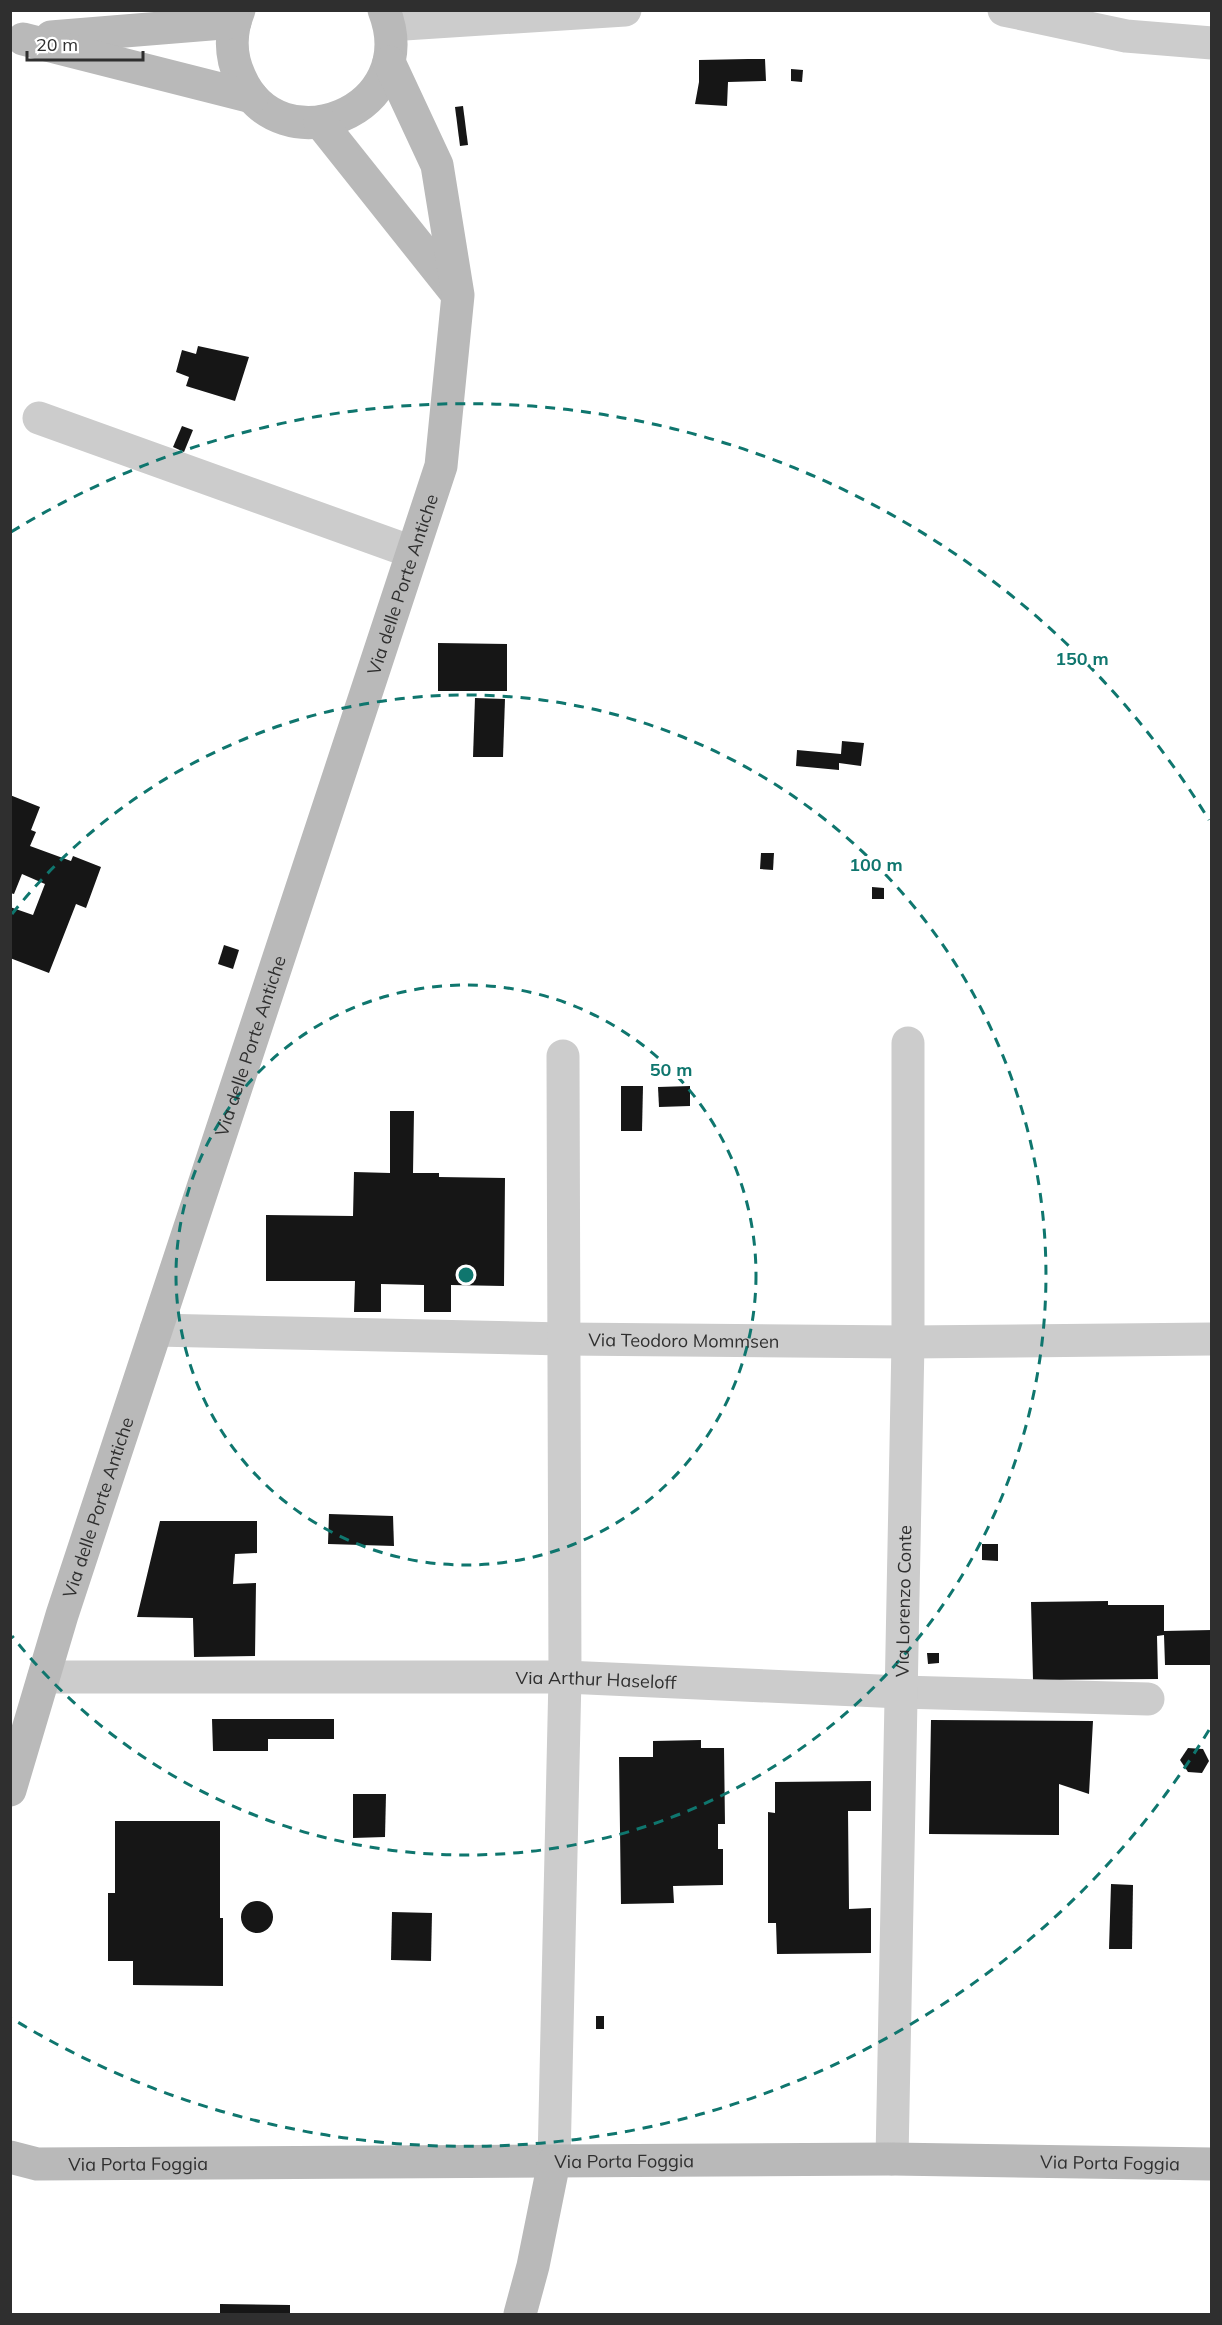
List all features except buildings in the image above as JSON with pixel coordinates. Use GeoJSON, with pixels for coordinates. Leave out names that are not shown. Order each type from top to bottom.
{"type":"FeatureCollection","features":[{"type":"Feature","properties":{"kind":"main road"},"geometry":{"type":"LineString","coordinates":[[17,38],[237,16],[232,45],[235,68],[252,97],[280,117],[299,122],[320,122],[346,115],[368,100],[381,82],[389,62],[392,43],[387,18]]}},
{"type":"Feature","properties":{"kind":"main road"},"geometry":{"type":"LineString","coordinates":[[17,38],[252,97]]}},
{"type":"Feature","properties":{"kind":"main road","name":"Via delle Porte Antiche"},"geometry":{"type":"LineString","coordinates":[[10,1790],[62,1615],[441,466],[458,295],[437,165],[389,62]]}},
{"type":"Feature","properties":{"kind":"main road"},"geometry":{"type":"LineString","coordinates":[[320,122],[458,295]]}},
{"type":"Feature","properties":{"kind":"main road","name":"Via Porta Foggia"},"geometry":{"type":"LineString","coordinates":[[19,2164],[892,2159],[1212,2164]]}},
{"type":"Feature","properties":{"kind":"main road"},"geometry":{"type":"LineString","coordinates":[[520,2314],[533,2266],[554,2162]]}},
{"type":"Feature","properties":{"kind":"street"},"geometry":{"type":"LineString","coordinates":[[387,18],[625,10]]}},
{"type":"Feature","properties":{"kind":"street"},"geometry":{"type":"LineString","coordinates":[[1004,10],[1126,36],[1212,43]]}},
{"type":"Feature","properties":{"kind":"street"},"geometry":{"type":"LineString","coordinates":[[39,418],[412,552]]}},
{"type":"Feature","properties":{"kind":"street","name":"Via Lorenzo Conte"},"geometry":{"type":"LineString","coordinates":[[892,2159],[908,1342],[908,1043]]}},
{"type":"Feature","properties":{"kind":"street"},"geometry":{"type":"LineString","coordinates":[[554,2162],[565,1677],[563,1056]]}},
{"type":"Feature","properties":{"kind":"street","name":"Via Teodoro Mommsen"},"geometry":{"type":"LineString","coordinates":[[156,1330],[564,1339],[908,1342],[1212,1339]]}},
{"type":"Feature","properties":{"kind":"street","name":"Via Arthur Haseloff"},"geometry":{"type":"LineString","coordinates":[[44,1677],[565,1677],[901,1692],[1148,1699]]}}]}
